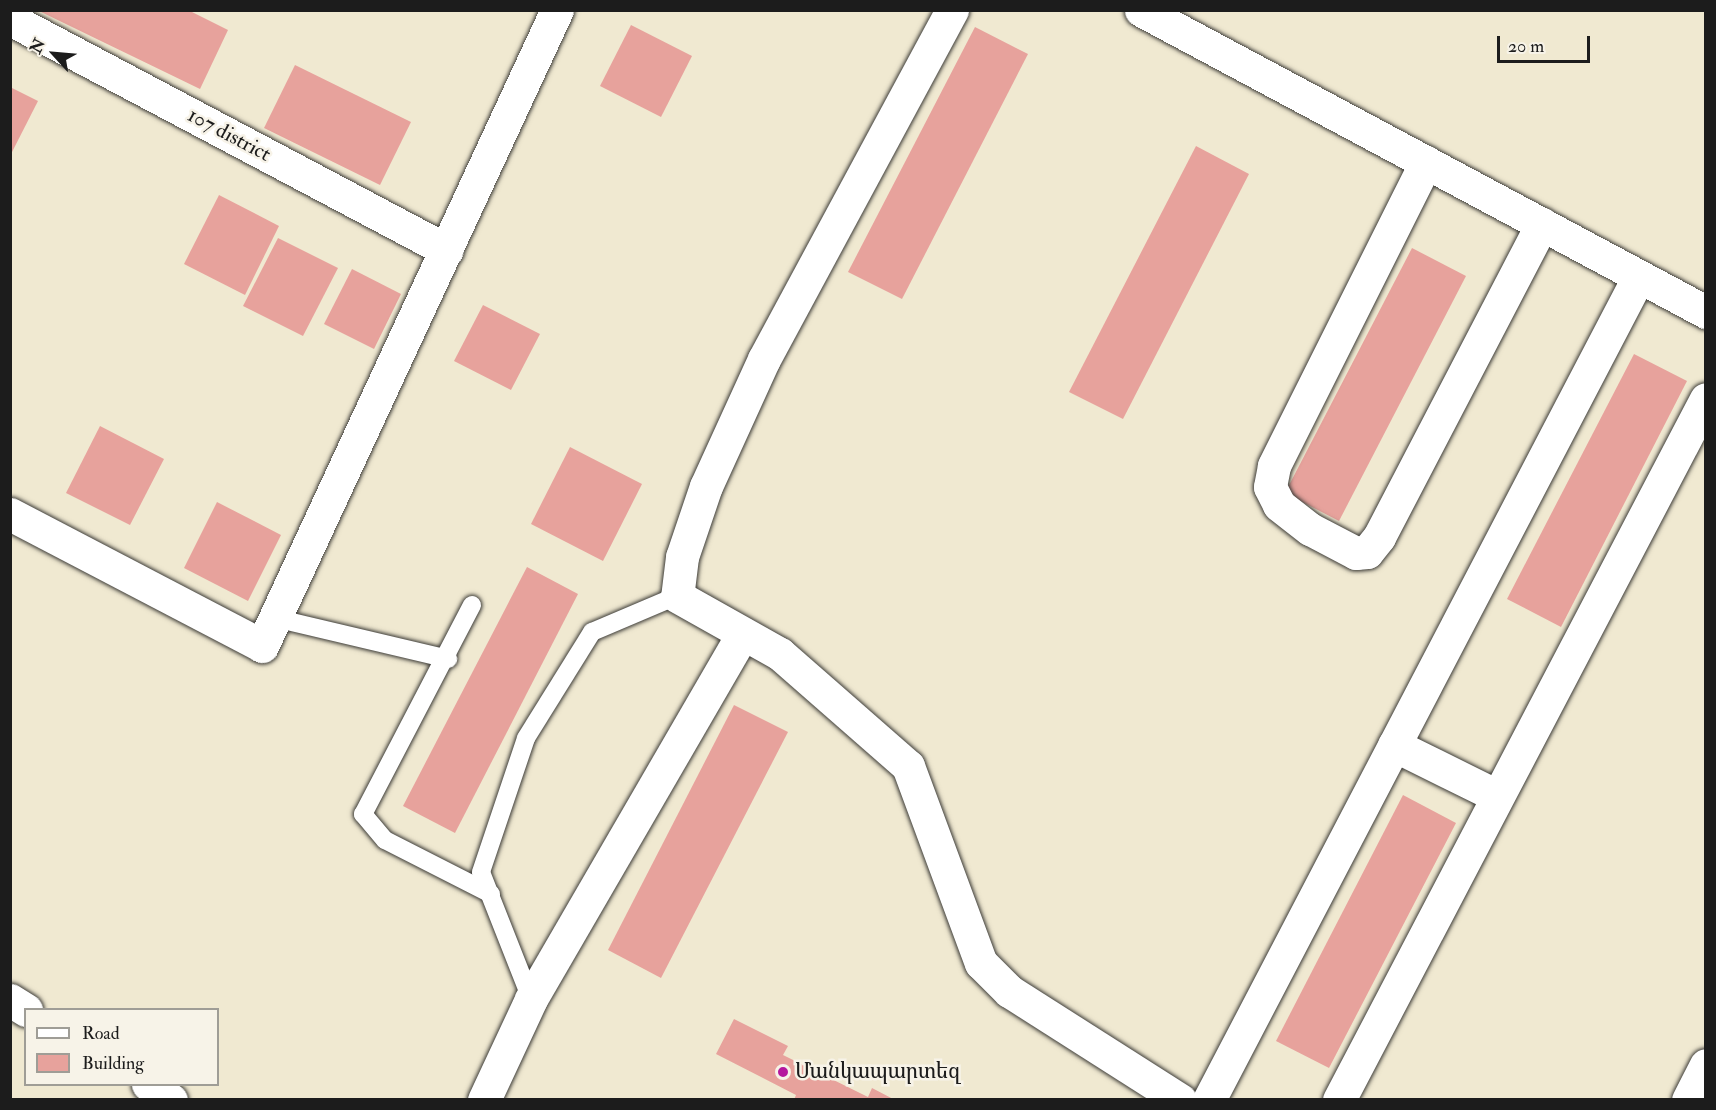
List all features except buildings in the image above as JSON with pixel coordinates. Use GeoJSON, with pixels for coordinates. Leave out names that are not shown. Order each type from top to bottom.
{"type":"FeatureCollection","features":[{"type":"Feature","properties":{"kind":"street"},"geometry":{"type":"LineString","coordinates":[[10,514],[268,632],[557,10]]}},
{"type":"Feature","properties":{"kind":"street"},"geometry":{"type":"LineString","coordinates":[[952,10],[764,359],[706,486],[682,557],[677,596],[817,681],[908,766],[981,963],[1009,991],[1180,1100]]}},
{"type":"Feature","properties":{"kind":"street"},"geometry":{"type":"LineString","coordinates":[[1141,10],[1706,312]]}},
{"type":"Feature","properties":{"kind":"street","name":"107 district"},"geometry":{"type":"LineString","coordinates":[[10,19],[447,250]]}},
{"type":"Feature","properties":{"kind":"street"},"geometry":{"type":"LineString","coordinates":[[1426,162],[1274,466],[1270,487],[1279,505],[1311,529],[1356,553],[1367,552],[1379,537],[1542,224]]}},
{"type":"Feature","properties":{"kind":"street"},"geometry":{"type":"LineString","coordinates":[[1209,1100],[1639,276]]}},
{"type":"Feature","properties":{"kind":"street"},"geometry":{"type":"LineString","coordinates":[[1339,1100],[1706,399]]}},
{"type":"Feature","properties":{"kind":"street"},"geometry":{"type":"LineString","coordinates":[[484,1100],[531,999],[741,635]]}},
{"type":"Feature","properties":{"kind":"street"},"geometry":{"type":"LineString","coordinates":[[1394,745],[1497,796]]}},
{"type":"Feature","properties":{"kind":"street"},"geometry":{"type":"LineString","coordinates":[[10,1000],[24,1009]]}},
{"type":"Feature","properties":{"kind":"street"},"geometry":{"type":"LineString","coordinates":[[1688,1100],[1706,1065]]}},
{"type":"Feature","properties":{"kind":"street"},"geometry":{"type":"LineString","coordinates":[[151,1086],[171,1100]]}},
{"type":"Feature","properties":{"kind":"lane"},"geometry":{"type":"LineString","coordinates":[[531,999],[504,940],[491,894],[480,872],[526,738],[592,632],[677,596]]}},
{"type":"Feature","properties":{"kind":"lane"},"geometry":{"type":"LineString","coordinates":[[472,605],[448,659],[363,814],[385,840],[491,894]]}},
{"type":"Feature","properties":{"kind":"lane"},"geometry":{"type":"LineString","coordinates":[[268,632],[448,659]]}},
{"type":"Feature","properties":{"kind":"place","name":"Մանկապարտեզ"},"geometry":{"type":"Point","coordinates":[783,1072]}}]}
